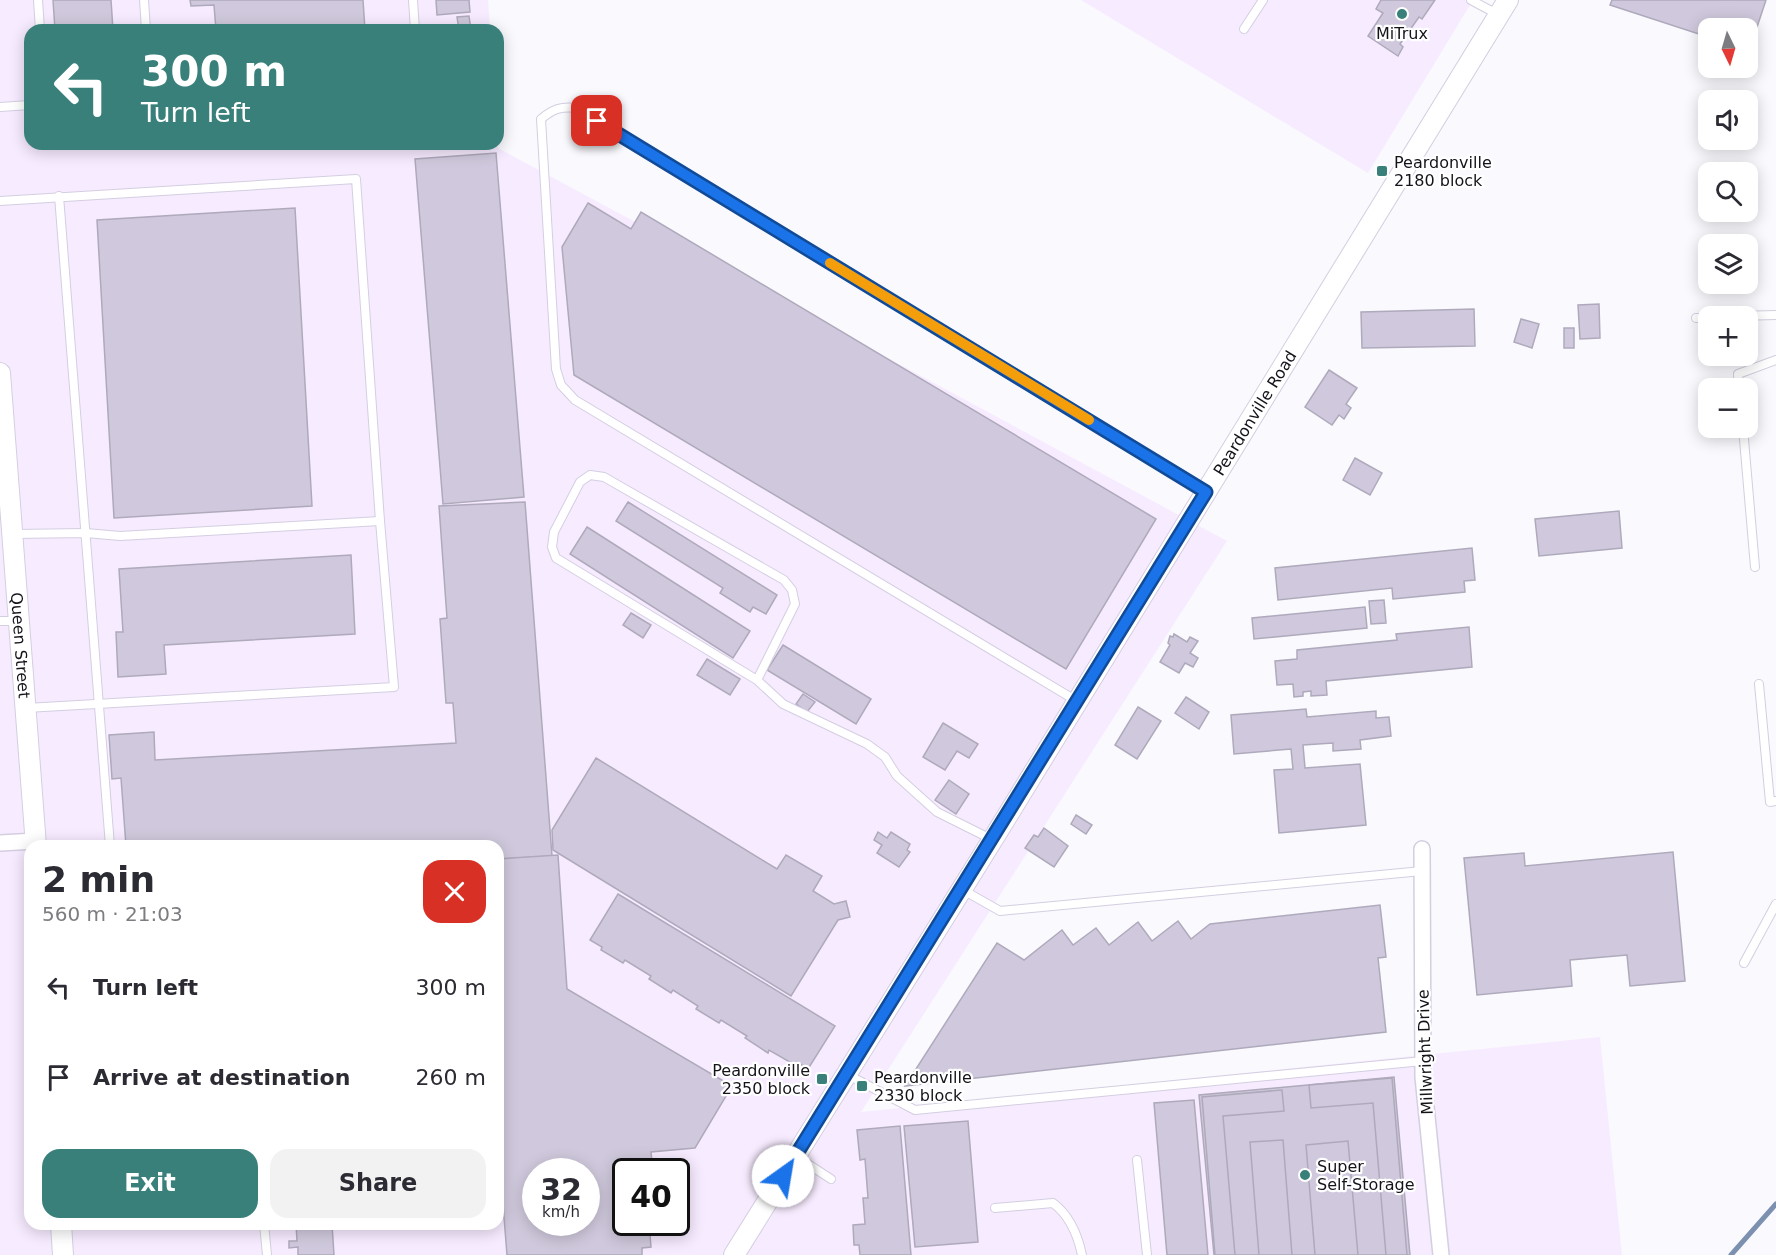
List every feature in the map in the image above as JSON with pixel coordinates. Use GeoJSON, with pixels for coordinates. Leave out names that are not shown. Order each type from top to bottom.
{"type":"FeatureCollection","features":[{"type":"Feature","properties":{"kind":"street","name":"Peardonville Road"},"geometry":{"type":"LineString","coordinates":[[734,1255],[993,839],[1503,8]]}},
{"type":"Feature","properties":{"kind":"street","name":"Queen Street"},"geometry":{"type":"LineString","coordinates":[[0,373],[12,534],[9,621],[24,708],[36,840]]}},
{"type":"Feature","properties":{"kind":"street"},"geometry":{"type":"LineString","coordinates":[[0,843],[24,843]]}},
{"type":"Feature","properties":{"kind":"street","name":"Millwright Drive"},"geometry":{"type":"LineString","coordinates":[[1422,849],[1423,1060],[1441,1255]]}},
{"type":"Feature","properties":{"kind":"street"},"geometry":{"type":"LineString","coordinates":[[61,1230],[63,1255]]}},
{"type":"Feature","properties":{"kind":"lane"},"geometry":{"type":"LineString","coordinates":[[38,0],[40,24]]}},
{"type":"Feature","properties":{"kind":"lane"},"geometry":{"type":"LineString","coordinates":[[144,0],[146,24]]}},
{"type":"Feature","properties":{"kind":"lane"},"geometry":{"type":"LineString","coordinates":[[412,0],[414,24]]}},
{"type":"Feature","properties":{"kind":"lane"},"geometry":{"type":"LineString","coordinates":[[1244,29],[1263,0]]}},
{"type":"Feature","properties":{"kind":"lane"},"geometry":{"type":"LineString","coordinates":[[1471,0],[1503,8]]}},
{"type":"Feature","properties":{"kind":"lane"},"geometry":{"type":"LineString","coordinates":[[0,107],[24,105]]}},
{"type":"Feature","properties":{"kind":"lane"},"geometry":{"type":"LineString","coordinates":[[1077,701],[575,400],[568,393],[561,385],[556,369],[541,119],[553,109],[566,106],[577,108],[1206,492]]}},
{"type":"Feature","properties":{"kind":"lane"},"geometry":{"type":"LineString","coordinates":[[0,201],[356,179],[394,687],[24,708]]}},
{"type":"Feature","properties":{"kind":"lane"},"geometry":{"type":"LineString","coordinates":[[59,196],[110,840]]}},
{"type":"Feature","properties":{"kind":"lane"},"geometry":{"type":"LineString","coordinates":[[1758,315],[1776,315]]}},
{"type":"Feature","properties":{"kind":"lane"},"geometry":{"type":"LineString","coordinates":[[1738,378],[1738,374],[1776,360]]}},
{"type":"Feature","properties":{"kind":"lane"},"geometry":{"type":"LineString","coordinates":[[1744,438],[1755,567]]}},
{"type":"Feature","properties":{"kind":"lane"},"geometry":{"type":"LineString","coordinates":[[757,680],[795,604],[792,590],[784,580],[604,477],[590,475],[580,482],[554,532],[552,547],[556,558],[757,680],[783,704],[867,744],[885,757],[897,776],[937,812],[993,839]]}},
{"type":"Feature","properties":{"kind":"lane"},"geometry":{"type":"LineString","coordinates":[[12,534],[86,533],[120,537],[380,521]]}},
{"type":"Feature","properties":{"kind":"lane"},"geometry":{"type":"LineString","coordinates":[[1759,684],[1770,802],[1776,801]]}},
{"type":"Feature","properties":{"kind":"lane"},"geometry":{"type":"LineString","coordinates":[[962,889],[999,911],[1422,871]]}},
{"type":"Feature","properties":{"kind":"lane"},"geometry":{"type":"LineString","coordinates":[[1744,963],[1776,904]]}},
{"type":"Feature","properties":{"kind":"lane"},"geometry":{"type":"LineString","coordinates":[[846,1074],[915,1110],[1423,1060]]}},
{"type":"Feature","properties":{"kind":"lane"},"geometry":{"type":"LineString","coordinates":[[796,1156],[831,1179]]}},
{"type":"Feature","properties":{"kind":"lane"},"geometry":{"type":"LineString","coordinates":[[1137,1160],[1147,1255]]}},
{"type":"Feature","properties":{"kind":"lane"},"geometry":{"type":"LineString","coordinates":[[995,1208],[1053,1203],[1063,1211],[1079,1240],[1082,1255]]}},
{"type":"Feature","properties":{"kind":"lane"},"geometry":{"type":"LineString","coordinates":[[265,1230],[267,1255]]}},
{"type":"Feature","properties":{"kind":"shaded area"},"geometry":{"type":"Polygon","coordinates":[[[0,0],[488,0],[490,24],[24,24],[24,150],[502,150],[1227,541],[861,1112],[1600,1037],[1622,1255],[0,1255],[0,0]]]}},
{"type":"Feature","properties":{"kind":"shaded area"},"geometry":{"type":"Polygon","coordinates":[[[1081,0],[1473,0],[1368,173],[1081,0]]]}},
{"type":"Feature","properties":{"kind":"building"},"geometry":{"type":"Polygon","coordinates":[[[53,0],[111,0],[113,24],[55,24],[53,0]]]}},
{"type":"Feature","properties":{"kind":"building"},"geometry":{"type":"Polygon","coordinates":[[[190,0],[363,0],[365,24],[216,24],[214,5],[191,6],[190,0]]]}},
{"type":"Feature","properties":{"kind":"building"},"geometry":{"type":"Polygon","coordinates":[[[436,0],[469,0],[470,12],[437,15],[436,0]]]}},
{"type":"Feature","properties":{"kind":"building"},"geometry":{"type":"Polygon","coordinates":[[[1381,0],[1435,0],[1422,19],[1419,17],[1400,44],[1403,47],[1398,56],[1368,36],[1383,13],[1376,9],[1381,0]]]}},
{"type":"Feature","properties":{"kind":"building"},"geometry":{"type":"Polygon","coordinates":[[[1612,0],[1766,0],[1758,24],[1758,18],[1698,18],[1698,34],[1610,5],[1612,0]]]}},
{"type":"Feature","properties":{"kind":"building"},"geometry":{"type":"Polygon","coordinates":[[[469,16],[470,24],[458,24],[457,17],[469,16]]]}},
{"type":"Feature","properties":{"kind":"building"},"geometry":{"type":"Polygon","coordinates":[[[496,153],[524,497],[443,504],[415,159],[496,153]]]}},
{"type":"Feature","properties":{"kind":"building"},"geometry":{"type":"Polygon","coordinates":[[[588,203],[631,229],[641,212],[1156,519],[1066,669],[574,375],[562,247],[588,203]]]}},
{"type":"Feature","properties":{"kind":"building"},"geometry":{"type":"Polygon","coordinates":[[[295,208],[312,506],[114,518],[97,220],[295,208]]]}},
{"type":"Feature","properties":{"kind":"building"},"geometry":{"type":"Polygon","coordinates":[[[1599,304],[1600,338],[1580,339],[1578,305],[1599,304]]]}},
{"type":"Feature","properties":{"kind":"building"},"geometry":{"type":"Polygon","coordinates":[[[1474,309],[1475,346],[1362,348],[1361,312],[1474,309]]]}},
{"type":"Feature","properties":{"kind":"building"},"geometry":{"type":"Polygon","coordinates":[[[1521,319],[1539,324],[1532,348],[1514,342],[1521,319]]]}},
{"type":"Feature","properties":{"kind":"building"},"geometry":{"type":"Polygon","coordinates":[[[1564,328],[1574,328],[1574,348],[1564,348],[1564,328]]]}},
{"type":"Feature","properties":{"kind":"building"},"geometry":{"type":"Polygon","coordinates":[[[1329,370],[1357,388],[1346,404],[1351,408],[1344,419],[1339,415],[1332,425],[1305,407],[1329,370]]]}},
{"type":"Feature","properties":{"kind":"building"},"geometry":{"type":"Polygon","coordinates":[[[1355,458],[1382,473],[1370,495],[1343,480],[1355,458]]]}},
{"type":"Feature","properties":{"kind":"building"},"geometry":{"type":"Polygon","coordinates":[[[525,502],[552,856],[504,859],[504,840],[126,840],[121,778],[112,779],[109,735],[154,732],[155,760],[456,743],[453,703],[446,703],[440,619],[447,618],[439,506],[525,502]]]}},
{"type":"Feature","properties":{"kind":"building"},"geometry":{"type":"Polygon","coordinates":[[[628,502],[777,595],[766,614],[753,607],[750,612],[720,593],[723,588],[616,521],[628,502]]]}},
{"type":"Feature","properties":{"kind":"building"},"geometry":{"type":"Polygon","coordinates":[[[1619,511],[1622,548],[1539,556],[1535,519],[1619,511]]]}},
{"type":"Feature","properties":{"kind":"building"},"geometry":{"type":"Polygon","coordinates":[[[587,527],[750,631],[733,658],[570,554],[587,527]]]}},
{"type":"Feature","properties":{"kind":"building"},"geometry":{"type":"Polygon","coordinates":[[[1472,548],[1475,580],[1464,581],[1465,592],[1393,599],[1392,588],[1278,600],[1275,568],[1472,548]]]}},
{"type":"Feature","properties":{"kind":"building"},"geometry":{"type":"Polygon","coordinates":[[[351,555],[355,634],[164,645],[166,674],[118,677],[116,632],[123,632],[119,569],[351,555]]]}},
{"type":"Feature","properties":{"kind":"building"},"geometry":{"type":"Polygon","coordinates":[[[1384,600],[1386,623],[1371,624],[1369,601],[1384,600]]]}},
{"type":"Feature","properties":{"kind":"building"},"geometry":{"type":"Polygon","coordinates":[[[1365,607],[1367,628],[1254,639],[1252,618],[1365,607]]]}},
{"type":"Feature","properties":{"kind":"building"},"geometry":{"type":"Polygon","coordinates":[[[631,613],[651,625],[643,638],[623,625],[631,613]]]}},
{"type":"Feature","properties":{"kind":"building"},"geometry":{"type":"Polygon","coordinates":[[[1469,627],[1472,667],[1326,681],[1327,695],[1311,696],[1311,691],[1303,692],[1303,696],[1294,697],[1293,684],[1277,685],[1275,661],[1297,659],[1297,650],[1397,640],[1396,634],[1469,627]]]}},
{"type":"Feature","properties":{"kind":"building"},"geometry":{"type":"Polygon","coordinates":[[[1174,634],[1187,642],[1190,637],[1198,641],[1190,653],[1198,658],[1193,667],[1185,663],[1179,673],[1160,662],[1170,645],[1168,643],[1170,636],[1173,637],[1174,634]]]}},
{"type":"Feature","properties":{"kind":"building"},"geometry":{"type":"Polygon","coordinates":[[[783,645],[871,699],[856,724],[767,670],[783,645]]]}},
{"type":"Feature","properties":{"kind":"building"},"geometry":{"type":"Polygon","coordinates":[[[707,659],[740,679],[730,695],[697,675],[707,659]]]}},
{"type":"Feature","properties":{"kind":"building"},"geometry":{"type":"Polygon","coordinates":[[[803,694],[815,702],[807,712],[796,704],[803,694]]]}},
{"type":"Feature","properties":{"kind":"building"},"geometry":{"type":"Polygon","coordinates":[[[1186,697],[1209,712],[1199,729],[1175,713],[1186,697]]]}},
{"type":"Feature","properties":{"kind":"building"},"geometry":{"type":"Polygon","coordinates":[[[1138,707],[1161,721],[1137,759],[1115,745],[1138,707]]]}},
{"type":"Feature","properties":{"kind":"building"},"geometry":{"type":"Polygon","coordinates":[[[1306,709],[1307,717],[1376,711],[1376,718],[1389,717],[1391,736],[1360,740],[1361,749],[1333,751],[1333,743],[1303,745],[1305,768],[1360,764],[1366,825],[1279,833],[1274,770],[1293,769],[1291,749],[1234,754],[1231,715],[1306,709]]]}},
{"type":"Feature","properties":{"kind":"building"},"geometry":{"type":"Polygon","coordinates":[[[943,723],[978,744],[969,758],[957,751],[945,770],[923,757],[943,723]]]}},
{"type":"Feature","properties":{"kind":"building"},"geometry":{"type":"Polygon","coordinates":[[[596,758],[777,869],[786,855],[822,876],[813,891],[834,904],[846,901],[850,917],[838,920],[791,996],[553,850],[552,830],[596,758]]]}},
{"type":"Feature","properties":{"kind":"building"},"geometry":{"type":"Polygon","coordinates":[[[949,780],[969,794],[956,814],[935,800],[949,780]]]}},
{"type":"Feature","properties":{"kind":"building"},"geometry":{"type":"Polygon","coordinates":[[[1076,815],[1092,825],[1086,834],[1071,824],[1076,815]]]}},
{"type":"Feature","properties":{"kind":"building"},"geometry":{"type":"Polygon","coordinates":[[[1044,828],[1068,846],[1054,867],[1025,848],[1034,835],[1038,837],[1044,828]]]}},
{"type":"Feature","properties":{"kind":"building"},"geometry":{"type":"Polygon","coordinates":[[[878,832],[887,838],[891,832],[910,844],[907,850],[910,852],[899,867],[877,853],[882,845],[874,840],[878,832]]]}},
{"type":"Feature","properties":{"kind":"building"},"geometry":{"type":"Polygon","coordinates":[[[1673,852],[1685,981],[1630,986],[1627,955],[1570,960],[1572,986],[1477,995],[1464,858],[1524,853],[1525,866],[1673,852]]]}},
{"type":"Feature","properties":{"kind":"building"},"geometry":{"type":"Polygon","coordinates":[[[558,855],[567,989],[732,1086],[695,1148],[651,1152],[652,1158],[612,1158],[612,1236],[650,1236],[651,1247],[642,1248],[642,1255],[507,1255],[504,1217],[504,859],[558,855]]]}},
{"type":"Feature","properties":{"kind":"building"},"geometry":{"type":"Polygon","coordinates":[[[618,894],[835,1026],[808,1069],[797,1062],[795,1065],[769,1050],[768,1053],[745,1038],[747,1036],[721,1020],[719,1023],[696,1009],[698,1006],[673,990],[671,993],[649,979],[651,976],[625,960],[623,963],[601,950],[602,947],[590,940],[618,894]]]}},
{"type":"Feature","properties":{"kind":"building"},"geometry":{"type":"Polygon","coordinates":[[[1380,905],[1386,957],[1378,958],[1386,1032],[905,1086],[997,943],[1024,960],[1062,930],[1073,945],[1096,928],[1109,945],[1138,922],[1152,941],[1178,921],[1191,939],[1210,924],[1380,905]]]}},
{"type":"Feature","properties":{"kind":"building","name":"Super Self-Storage"},"geometry":{"type":"Polygon","coordinates":[[[1394,1077],[1410,1255],[1214,1255],[1199,1095],[1394,1077]]]}},
{"type":"Feature","properties":{"kind":"building"},"geometry":{"type":"Polygon","coordinates":[[[1392,1078],[1407,1255],[1386,1255],[1373,1103],[1311,1108],[1309,1085],[1392,1078]]]}},
{"type":"Feature","properties":{"kind":"building"},"geometry":{"type":"Polygon","coordinates":[[[1282,1090],[1284,1111],[1223,1116],[1235,1255],[1215,1255],[1202,1097],[1282,1090]]]}},
{"type":"Feature","properties":{"kind":"building"},"geometry":{"type":"Polygon","coordinates":[[[1194,1100],[1208,1255],[1167,1255],[1154,1103],[1194,1100]]]}},
{"type":"Feature","properties":{"kind":"building"},"geometry":{"type":"Polygon","coordinates":[[[968,1121],[978,1242],[915,1247],[904,1126],[968,1121]]]}},
{"type":"Feature","properties":{"kind":"building"},"geometry":{"type":"Polygon","coordinates":[[[900,1126],[911,1255],[860,1255],[859,1245],[854,1245],[853,1225],[865,1224],[863,1198],[868,1198],[865,1159],[860,1160],[857,1130],[900,1126]]]}},
{"type":"Feature","properties":{"kind":"building"},"geometry":{"type":"Polygon","coordinates":[[[1283,1140],[1292,1255],[1259,1255],[1250,1142],[1283,1140]]]}},
{"type":"Feature","properties":{"kind":"building"},"geometry":{"type":"Polygon","coordinates":[[[1348,1141],[1358,1255],[1315,1255],[1306,1145],[1348,1141]]]}},
{"type":"Feature","properties":{"kind":"building"},"geometry":{"type":"Polygon","coordinates":[[[296,1230],[332,1230],[334,1255],[298,1255],[298,1247],[289,1248],[289,1241],[297,1241],[296,1230]]]}},
{"type":"Feature","properties":{"kind":"waterway"},"geometry":{"type":"LineString","coordinates":[[1731,1255],[1776,1204]]}},
{"type":"Feature","properties":{"kind":"slow traffic"},"geometry":{"type":"LineString","coordinates":[[830,263],[1089,420]]}},
{"type":"Feature","properties":{"kind":"place","name":"MiTrux"},"geometry":{"type":"Point","coordinates":[1402,14]}},
{"type":"Feature","properties":{"kind":"place","name":"Peardonville 2180 block"},"geometry":{"type":"Point","coordinates":[1382,171]}},
{"type":"Feature","properties":{"kind":"place","name":"Peardonville 2350 block"},"geometry":{"type":"Point","coordinates":[822,1079]}},
{"type":"Feature","properties":{"kind":"place","name":"Peardonville 2330 block"},"geometry":{"type":"Point","coordinates":[862,1086]}},
{"type":"Feature","properties":{"kind":"place","name":"Super Self-Storage"},"geometry":{"type":"Point","coordinates":[1305,1175]}},
{"type":"Feature","properties":{"kind":"route"},"geometry":{"type":"LineString","coordinates":[[597,121],[1206,492],[783,1176]]}}]}
